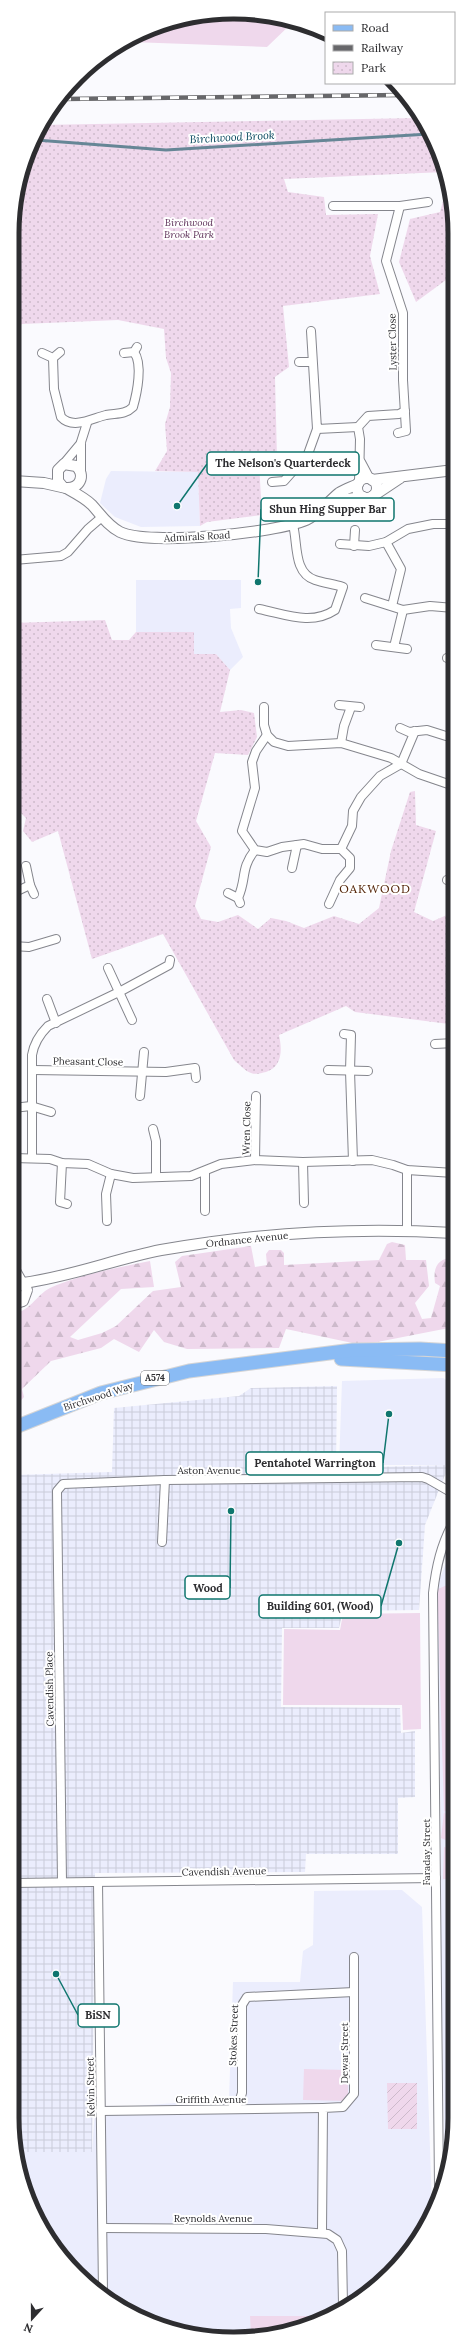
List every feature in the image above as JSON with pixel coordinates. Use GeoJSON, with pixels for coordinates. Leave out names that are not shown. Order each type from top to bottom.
{"type":"FeatureCollection","features":[{"type":"Feature","properties":{"kind":"main road","name":"Birchwood Way"},"geometry":{"type":"LineString","coordinates":[[19,1426],[94,1396],[149,1380],[220,1366],[361,1350],[420,1349],[448,1351]]}},
{"type":"Feature","properties":{"kind":"main road","name":"Birchwood Way"},"geometry":{"type":"LineString","coordinates":[[305,1357],[448,1365]]}},
{"type":"Feature","properties":{"kind":"street"},"geometry":{"type":"LineString","coordinates":[[333,206],[400,206],[428,202]]}},
{"type":"Feature","properties":{"kind":"street","name":"Lyster Close"},"geometry":{"type":"LineString","coordinates":[[398,433],[406,431],[403,313],[386,261],[400,206]]}},
{"type":"Feature","properties":{"kind":"street"},"geometry":{"type":"LineString","coordinates":[[272,482],[284,481],[292,473],[312,448],[317,429],[311,362],[310,331]]}},
{"type":"Feature","properties":{"kind":"street"},"geometry":{"type":"LineString","coordinates":[[53,358],[54,389],[60,417],[66,421],[87,422],[99,417],[125,413],[132,407],[138,365],[137,356],[135,349],[124,353]]}},
{"type":"Feature","properties":{"kind":"street"},"geometry":{"type":"LineString","coordinates":[[42,352],[53,358]]}},
{"type":"Feature","properties":{"kind":"street"},"geometry":{"type":"LineString","coordinates":[[53,358],[60,352]]}},
{"type":"Feature","properties":{"kind":"street"},"geometry":{"type":"LineString","coordinates":[[299,362],[311,362]]}},
{"type":"Feature","properties":{"kind":"street"},"geometry":{"type":"LineString","coordinates":[[317,429],[358,427],[368,416],[399,414],[405,411]]}},
{"type":"Feature","properties":{"kind":"street"},"geometry":{"type":"LineString","coordinates":[[82,442],[60,468],[58,481],[65,488],[77,486],[81,474],[82,442],[87,422]]}},
{"type":"Feature","properties":{"kind":"street"},"geometry":{"type":"LineString","coordinates":[[358,427],[360,460],[359,483],[357,491],[368,497]]}},
{"type":"Feature","properties":{"kind":"street"},"geometry":{"type":"LineString","coordinates":[[360,460],[377,487],[368,497]]}},
{"type":"Feature","properties":{"kind":"street"},"geometry":{"type":"LineString","coordinates":[[36,482],[60,468],[72,464],[81,474]]}},
{"type":"Feature","properties":{"kind":"street"},"geometry":{"type":"LineString","coordinates":[[359,483],[364,479],[403,477],[448,471]]}},
{"type":"Feature","properties":{"kind":"street","name":"Admirals Road"},"geometry":{"type":"LineString","coordinates":[[81,474],[91,505]]}},
{"type":"Feature","properties":{"kind":"street"},"geometry":{"type":"LineString","coordinates":[[330,501],[368,497],[403,477]]}},
{"type":"Feature","properties":{"kind":"street","name":"Admirals Road"},"geometry":{"type":"LineString","coordinates":[[19,481],[36,482],[65,488],[91,505],[102,517],[120,532],[141,538],[217,536],[293,525],[308,519],[341,492],[359,483]]}},
{"type":"Feature","properties":{"kind":"street"},"geometry":{"type":"LineString","coordinates":[[19,560],[61,556],[68,552],[88,529],[102,517]]}},
{"type":"Feature","properties":{"kind":"street"},"geometry":{"type":"LineString","coordinates":[[340,544],[369,546],[386,542],[408,529],[433,524],[448,524]]}},
{"type":"Feature","properties":{"kind":"street"},"geometry":{"type":"LineString","coordinates":[[259,609],[316,620],[335,610],[345,588],[314,580],[301,568],[297,558],[293,525]]}},
{"type":"Feature","properties":{"kind":"street"},"geometry":{"type":"LineString","coordinates":[[354,546],[355,530]]}},
{"type":"Feature","properties":{"kind":"street"},"geometry":{"type":"LineString","coordinates":[[386,542],[400,569],[392,606]]}},
{"type":"Feature","properties":{"kind":"street"},"geometry":{"type":"LineString","coordinates":[[365,598],[403,610],[430,606],[448,608]]}},
{"type":"Feature","properties":{"kind":"street"},"geometry":{"type":"LineString","coordinates":[[394,647],[403,610]]}},
{"type":"Feature","properties":{"kind":"street"},"geometry":{"type":"LineString","coordinates":[[376,645],[407,649]]}},
{"type":"Feature","properties":{"kind":"street"},"geometry":{"type":"LineString","coordinates":[[339,705],[351,708],[360,707]]}},
{"type":"Feature","properties":{"kind":"street"},"geometry":{"type":"LineString","coordinates":[[264,707],[264,725],[267,735],[274,742],[288,746],[341,743],[391,758],[419,774],[448,784]]}},
{"type":"Feature","properties":{"kind":"street"},"geometry":{"type":"LineString","coordinates":[[341,743],[344,726],[351,708]]}},
{"type":"Feature","properties":{"kind":"street"},"geometry":{"type":"LineString","coordinates":[[400,728],[409,732],[427,730],[446,736]]}},
{"type":"Feature","properties":{"kind":"street"},"geometry":{"type":"LineString","coordinates":[[341,849],[352,826],[353,810],[360,797],[380,776],[401,764],[415,731]]}},
{"type":"Feature","properties":{"kind":"street"},"geometry":{"type":"LineString","coordinates":[[267,735],[256,751],[252,762],[255,788],[242,831],[255,850],[267,852],[297,845],[341,849],[350,858],[350,868],[346,875],[340,880],[331,905],[320,902]]}},
{"type":"Feature","properties":{"kind":"street"},"geometry":{"type":"LineString","coordinates":[[292,868],[297,845]]}},
{"type":"Feature","properties":{"kind":"street"},"geometry":{"type":"LineString","coordinates":[[228,893],[239,900],[244,885],[243,872],[246,861],[255,850]]}},
{"type":"Feature","properties":{"kind":"street"},"geometry":{"type":"LineString","coordinates":[[26,866],[30,885],[34,894]]}},
{"type":"Feature","properties":{"kind":"street"},"geometry":{"type":"LineString","coordinates":[[19,890],[30,885]]}},
{"type":"Feature","properties":{"kind":"street"},"geometry":{"type":"LineString","coordinates":[[19,946],[29,947],[56,939]]}},
{"type":"Feature","properties":{"kind":"street"},"geometry":{"type":"LineString","coordinates":[[32,1158],[32,1055],[34,1044],[41,1033],[56,1022],[121,991],[169,965],[170,960]]}},
{"type":"Feature","properties":{"kind":"street"},"geometry":{"type":"LineString","coordinates":[[108,968],[121,991],[132,1020]]}},
{"type":"Feature","properties":{"kind":"street"},"geometry":{"type":"LineString","coordinates":[[47,999],[56,1022]]}},
{"type":"Feature","properties":{"kind":"street"},"geometry":{"type":"LineString","coordinates":[[344,1034],[351,1035],[350,1071],[353,1161]]}},
{"type":"Feature","properties":{"kind":"street"},"geometry":{"type":"LineString","coordinates":[[435,1044],[448,1043]]}},
{"type":"Feature","properties":{"kind":"street"},"geometry":{"type":"LineString","coordinates":[[140,1096],[144,1052]]}},
{"type":"Feature","properties":{"kind":"street","name":"Pheasant Close"},"geometry":{"type":"LineString","coordinates":[[33,1070],[166,1072],[195,1068],[196,1078]]}},
{"type":"Feature","properties":{"kind":"street"},"geometry":{"type":"LineString","coordinates":[[328,1070],[368,1071]]}},
{"type":"Feature","properties":{"kind":"street","name":"Wren Close"},"geometry":{"type":"LineString","coordinates":[[255,1160],[257,1094]]}},
{"type":"Feature","properties":{"kind":"street"},"geometry":{"type":"LineString","coordinates":[[19,1107],[31,1106],[51,1112]]}},
{"type":"Feature","properties":{"kind":"street"},"geometry":{"type":"LineString","coordinates":[[153,1129],[156,1141],[156,1177]]}},
{"type":"Feature","properties":{"kind":"street"},"geometry":{"type":"LineString","coordinates":[[19,1158],[50,1159],[62,1163],[88,1164],[111,1174],[133,1178],[171,1178],[191,1176],[206,1172],[221,1164],[255,1160],[303,1162],[372,1160],[408,1170],[448,1173]]}},
{"type":"Feature","properties":{"kind":"street"},"geometry":{"type":"LineString","coordinates":[[303,1162],[304,1203]]}},
{"type":"Feature","properties":{"kind":"street"},"geometry":{"type":"LineString","coordinates":[[62,1163],[60,1202],[67,1204]]}},
{"type":"Feature","properties":{"kind":"street"},"geometry":{"type":"LineString","coordinates":[[407,1231],[408,1170]]}},
{"type":"Feature","properties":{"kind":"street"},"geometry":{"type":"LineString","coordinates":[[205,1211],[206,1172]]}},
{"type":"Feature","properties":{"kind":"street"},"geometry":{"type":"LineString","coordinates":[[107,1221],[106,1194],[111,1174]]}},
{"type":"Feature","properties":{"kind":"street","name":"Ordnance Avenue"},"geometry":{"type":"LineString","coordinates":[[19,1281],[45,1280],[120,1259],[212,1243],[299,1234],[407,1231],[448,1233]]}},
{"type":"Feature","properties":{"kind":"street","name":"Ordnance Avenue"},"geometry":{"type":"LineString","coordinates":[[19,1303],[45,1280]]}},
{"type":"Feature","properties":{"kind":"street"},"geometry":{"type":"LineString","coordinates":[[19,1281],[26,1290],[25,1298]]}},
{"type":"Feature","properties":{"kind":"street","name":"Aston Avenue"},"geometry":{"type":"LineString","coordinates":[[162,1542],[165,1480],[422,1478],[428,1479],[448,1491]]}},
{"type":"Feature","properties":{"kind":"street","name":"Cavendish Place"},"geometry":{"type":"LineString","coordinates":[[62,1882],[56,1496],[59,1486],[63,1484],[165,1480]]}},
{"type":"Feature","properties":{"kind":"street","name":"Faraday Street"},"geometry":{"type":"LineString","coordinates":[[439,2180],[433,1594],[435,1570],[443,1542],[448,1532]]}},
{"type":"Feature","properties":{"kind":"street","name":"Cavendish Avenue"},"geometry":{"type":"LineString","coordinates":[[19,1883],[436,1878]]}},
{"type":"Feature","properties":{"kind":"street","name":"Kelvin Street"},"geometry":{"type":"LineString","coordinates":[[98,1882],[103,2288]]}},
{"type":"Feature","properties":{"kind":"street","name":"Dewar Street"},"geometry":{"type":"LineString","coordinates":[[322,2108],[343,2107],[354,2094],[354,1957]]}},
{"type":"Feature","properties":{"kind":"street","name":"Stokes Street"},"geometry":{"type":"LineString","coordinates":[[232,2108],[239,2102],[242,2093],[242,2005],[247,1997],[354,1992]]}},
{"type":"Feature","properties":{"kind":"street","name":"Griffith Avenue"},"geometry":{"type":"LineString","coordinates":[[100,2111],[232,2108],[322,2108]]}},
{"type":"Feature","properties":{"kind":"street"},"geometry":{"type":"LineString","coordinates":[[322,2108],[322,2232],[337,2240],[342,2251],[343,2302]]}},
{"type":"Feature","properties":{"kind":"street"},"geometry":{"type":"LineString","coordinates":[[438,2162],[443,2161]]}},
{"type":"Feature","properties":{"kind":"street","name":"Reynolds Avenue"},"geometry":{"type":"LineString","coordinates":[[103,2228],[266,2229],[322,2232]]}},
{"type":"Feature","properties":{"kind":"shaded area"},"geometry":{"type":"Polygon","coordinates":[[[111,471],[198,472],[200,526],[141,527],[115,517],[100,503],[106,479],[111,471]]]}},
{"type":"Feature","properties":{"kind":"shaded area"},"geometry":{"type":"Polygon","coordinates":[[[136,580],[241,580],[241,608],[230,609],[231,628],[243,657],[230,670],[216,654],[194,654],[194,632],[136,632],[136,580]]]}},
{"type":"Feature","properties":{"kind":"shaded area"},"geometry":{"type":"Polygon","coordinates":[[[443,1378],[448,1381],[448,1465],[339,1465],[342,1381],[443,1378]]]}},
{"type":"Feature","properties":{"kind":"shaded area"},"geometry":{"type":"Polygon","coordinates":[[[337,1386],[336,1468],[448,1465],[425,1525],[419,1610],[343,1611],[339,1628],[282,1628],[281,1707],[400,1708],[401,1733],[415,1731],[415,1797],[398,1798],[398,1854],[306,1854],[305,1872],[95,1873],[92,2152],[22,2152],[19,2132],[19,1475],[112,1472],[114,1408],[239,1396],[251,1388],[337,1386]]]}},
{"type":"Feature","properties":{"kind":"shaded area"},"geometry":{"type":"Polygon","coordinates":[[[448,1558],[448,2132],[445,2154],[441,1968],[441,1819],[435,1618],[436,1589],[448,1558]]]}},
{"type":"Feature","properties":{"kind":"shaded area"},"geometry":{"type":"Polygon","coordinates":[[[402,1890],[422,1907],[432,2201],[412,2237],[395,2259],[375,2279],[353,2296],[316,2316],[275,2328],[248,2332],[219,2332],[178,2325],[151,2316],[114,2296],[103,2288],[72,2259],[63,2248],[48,2225],[35,2200],[26,2173],[22,2152],[92,2152],[95,2109],[229,2099],[233,1982],[300,1982],[303,1951],[313,1945],[314,1891],[402,1890]]]}},
{"type":"Feature","properties":{"kind":"green space"},"geometry":{"type":"Polygon","coordinates":[[[219,19],[248,19],[289,26],[267,47],[137,42],[151,35],[178,26],[219,19]]]}},
{"type":"Feature","properties":{"kind":"green space","name":"Birchwood Brook Park"},"geometry":{"type":"Polygon","coordinates":[[[414,118],[419,126],[432,151],[439,172],[284,179],[288,192],[324,197],[326,215],[378,214],[370,256],[380,294],[283,306],[289,367],[275,377],[277,459],[259,463],[262,515],[207,522],[200,526],[198,472],[155,471],[167,451],[165,424],[170,407],[171,373],[166,358],[164,329],[118,320],[22,324],[19,326],[19,219],[23,192],[30,165],[35,151],[49,125],[414,118]]]}},
{"type":"Feature","properties":{"kind":"green space"},"geometry":{"type":"Polygon","coordinates":[[[444,195],[448,219],[448,278],[416,302],[399,262],[410,219],[440,212],[444,195]]]}},
{"type":"Feature","properties":{"kind":"green space"},"geometry":{"type":"Polygon","coordinates":[[[105,620],[112,640],[129,640],[136,632],[194,632],[194,654],[216,654],[230,670],[220,712],[241,710],[254,713],[257,737],[248,755],[215,753],[196,821],[211,847],[195,906],[201,919],[218,922],[238,915],[258,929],[271,918],[286,921],[304,928],[334,916],[359,924],[379,908],[391,851],[410,792],[415,791],[416,825],[436,831],[414,912],[433,921],[448,915],[448,1024],[355,1012],[346,1006],[279,1035],[281,1051],[276,1066],[266,1072],[253,1074],[234,1060],[163,934],[92,959],[58,831],[32,842],[23,831],[26,818],[19,811],[19,623],[105,620]]]}},
{"type":"Feature","properties":{"kind":"green space"},"geometry":{"type":"Polygon","coordinates":[[[392,1242],[405,1245],[406,1260],[426,1260],[429,1286],[415,1303],[422,1319],[431,1318],[440,1286],[435,1283],[436,1268],[440,1262],[448,1258],[448,1328],[362,1345],[286,1329],[279,1348],[187,1349],[164,1342],[154,1330],[139,1352],[114,1339],[101,1348],[51,1361],[22,1389],[24,1397],[19,1403],[19,1312],[28,1307],[50,1288],[87,1275],[150,1261],[154,1287],[121,1289],[70,1337],[78,1340],[102,1333],[116,1326],[153,1291],[181,1287],[175,1262],[182,1256],[251,1246],[255,1267],[267,1265],[266,1254],[269,1250],[281,1250],[284,1253],[284,1265],[379,1260],[387,1244],[392,1242]]]}},
{"type":"Feature","properties":{"kind":"green space"},"geometry":{"type":"Polygon","coordinates":[[[448,1585],[448,1808],[444,1812],[438,1589],[448,1585]]]}},
{"type":"Feature","properties":{"kind":"green space"},"geometry":{"type":"Polygon","coordinates":[[[420,1613],[421,1729],[403,1730],[402,1705],[283,1705],[284,1629],[340,1630],[343,1614],[420,1613]]]}},
{"type":"Feature","properties":{"kind":"green space"},"geometry":{"type":"Polygon","coordinates":[[[444,1812],[448,1816],[448,1841],[441,1838],[444,1812]]]}},
{"type":"Feature","properties":{"kind":"green space"},"geometry":{"type":"Polygon","coordinates":[[[444,1847],[448,1848],[448,1879],[443,1879],[444,1847]]]}},
{"type":"Feature","properties":{"kind":"green space"},"geometry":{"type":"Polygon","coordinates":[[[304,2069],[348,2070],[348,2101],[303,2100],[304,2069]]]}},
{"type":"Feature","properties":{"kind":"green space"},"geometry":{"type":"Polygon","coordinates":[[[387,2083],[417,2083],[417,2129],[388,2129],[387,2083]]]}},
{"type":"Feature","properties":{"kind":"green space"},"geometry":{"type":"Polygon","coordinates":[[[250,2316],[316,2316],[289,2325],[251,2332],[250,2316]]]}},
{"type":"Feature","properties":{"kind":"waterway","name":"Birchwood Brook"},"geometry":{"type":"LineString","coordinates":[[40,140],[166,150],[423,134]]}},
{"type":"Feature","properties":{"kind":"railway"},"geometry":{"type":"LineString","coordinates":[[66,99],[397,95]]}},
{"type":"Feature","properties":{"kind":"place","name":"The Nelson's Quarterdeck"},"geometry":{"type":"Point","coordinates":[177,506]}},
{"type":"Feature","properties":{"kind":"place","name":"Shun Hing Supper Bar"},"geometry":{"type":"Point","coordinates":[258,582]}},
{"type":"Feature","properties":{"kind":"place","name":"Pentahotel Warrington"},"geometry":{"type":"Point","coordinates":[389,1414]}},
{"type":"Feature","properties":{"kind":"place","name":"Wood"},"geometry":{"type":"Point","coordinates":[231,1511]}},
{"type":"Feature","properties":{"kind":"place","name":"Building 601, (Wood)"},"geometry":{"type":"Point","coordinates":[399,1543]}},
{"type":"Feature","properties":{"kind":"place","name":"BiSN"},"geometry":{"type":"Point","coordinates":[56,1974]}},
{"type":"Feature","properties":{"kind":"district","name":"OAKWOOD"},"geometry":{"type":"Point","coordinates":[375,889]}}]}
